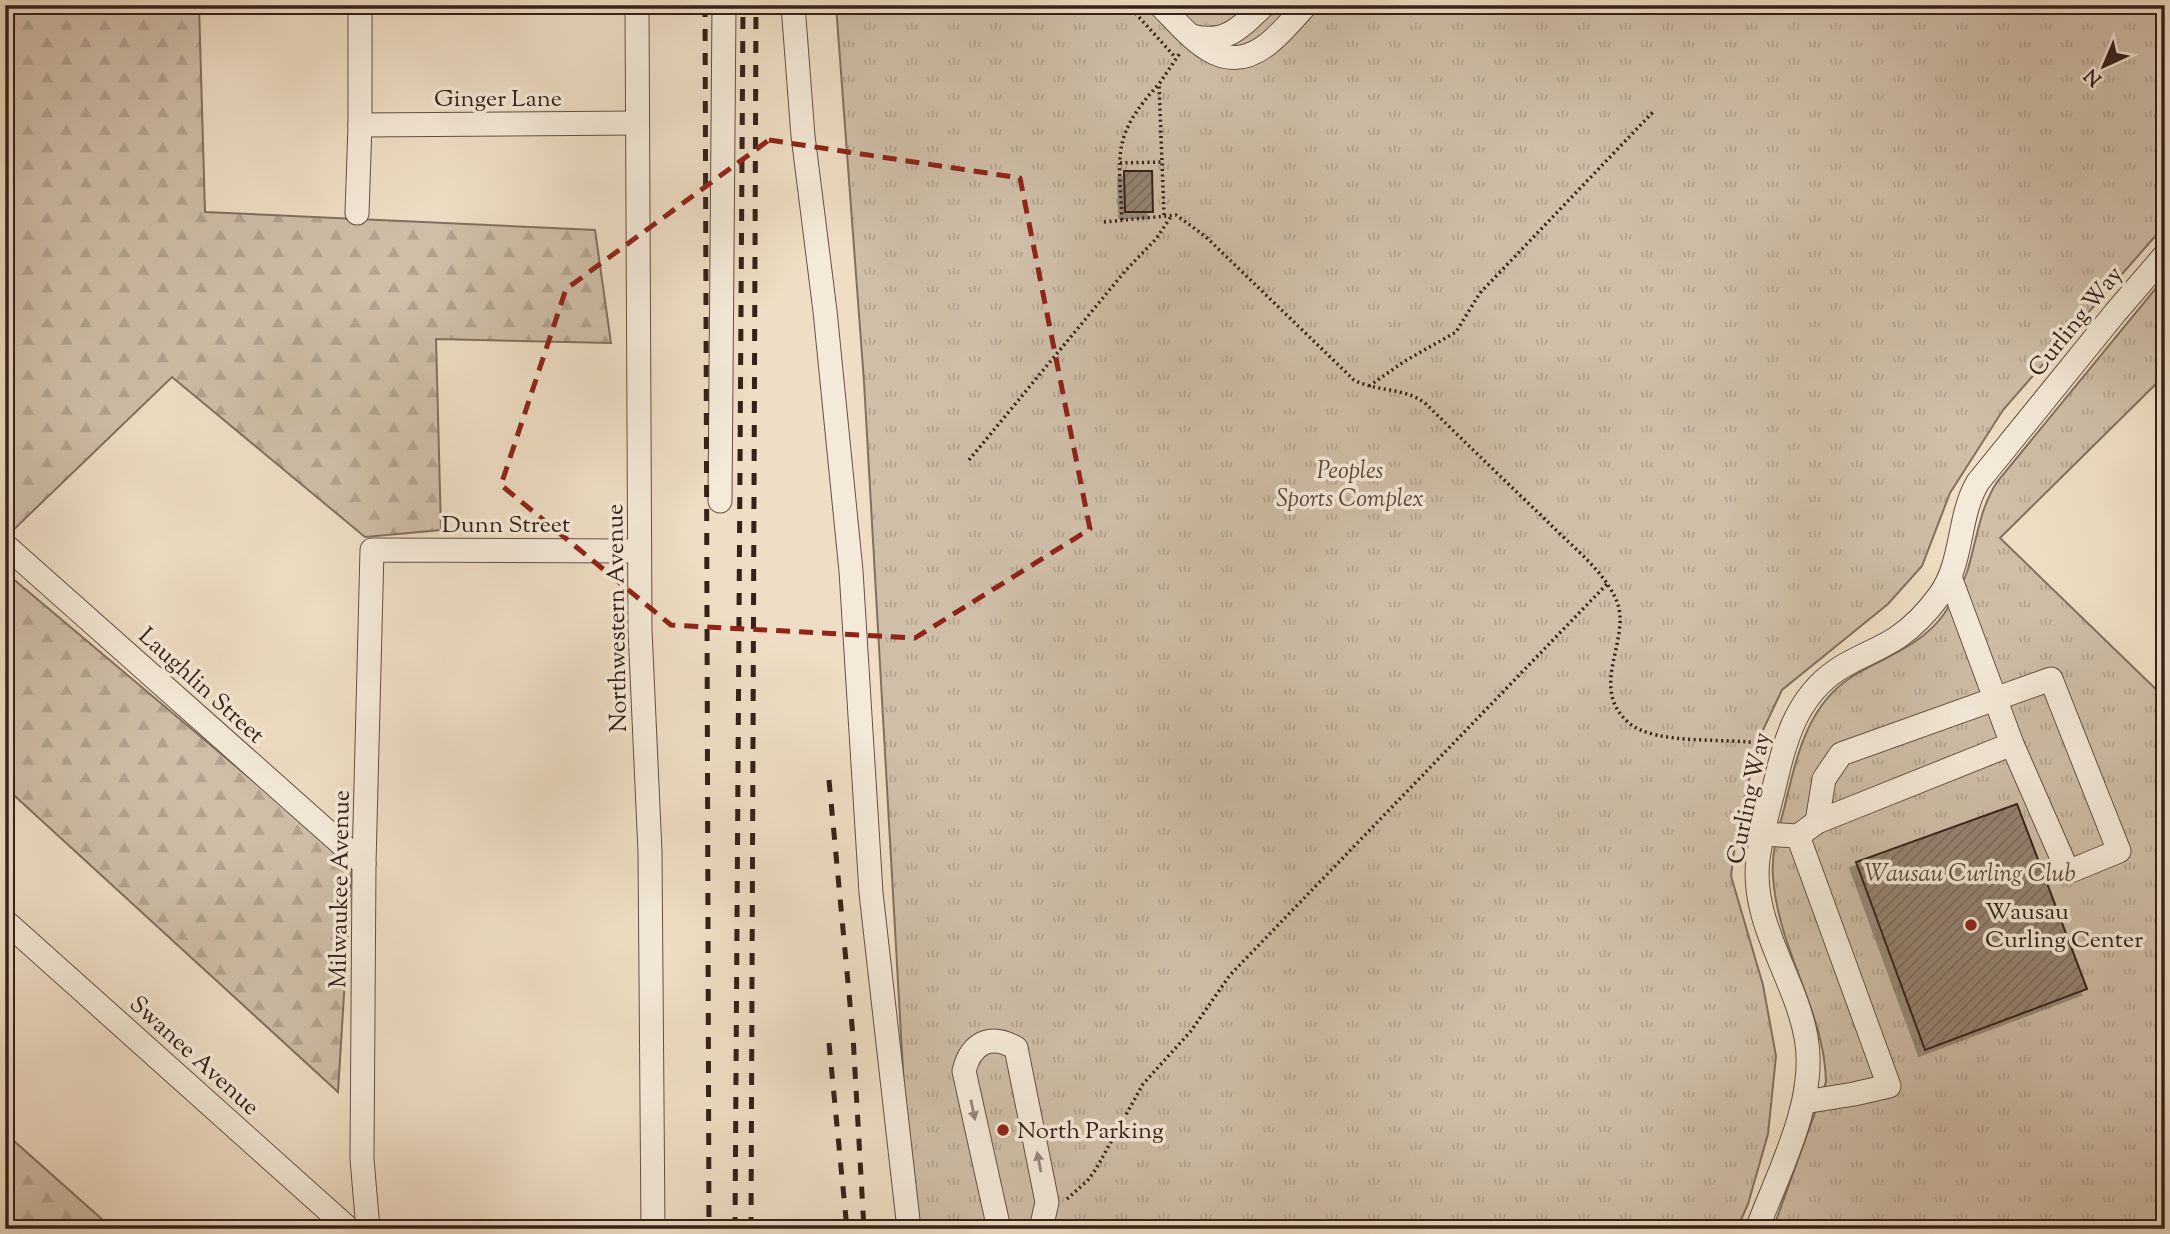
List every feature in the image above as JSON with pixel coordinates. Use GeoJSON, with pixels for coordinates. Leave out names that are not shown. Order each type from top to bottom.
{"type":"FeatureCollection","features":[{"type":"Feature","properties":{"kind":"street"},"geometry":{"type":"LineString","coordinates":[[357,213],[360,5]]}},
{"type":"Feature","properties":{"kind":"street","name":"Northwestern Avenue"},"geometry":{"type":"LineString","coordinates":[[637,5],[640,629],[650,852],[653,1229]]}},
{"type":"Feature","properties":{"kind":"street"},"geometry":{"type":"LineString","coordinates":[[720,501],[724,5]]}},
{"type":"Feature","properties":{"kind":"street"},"geometry":{"type":"LineString","coordinates":[[793,5],[803,136],[825,311],[850,571],[871,893],[909,1229]]}},
{"type":"Feature","properties":{"kind":"street"},"geometry":{"type":"LineString","coordinates":[[1160,5],[1216,55],[1229,58],[1243,57],[1270,42],[1306,5]]}},
{"type":"Feature","properties":{"kind":"street"},"geometry":{"type":"LineString","coordinates":[[1192,36],[1207,40],[1231,33],[1264,5]]}},
{"type":"Feature","properties":{"kind":"street","name":"Ginger Lane"},"geometry":{"type":"LineString","coordinates":[[360,125],[636,123]]}},
{"type":"Feature","properties":{"kind":"street","name":"Curling Way"},"geometry":{"type":"LineString","coordinates":[[1757,1229],[1804,1102],[1809,1065],[1799,1009],[1771,937],[1761,902],[1757,873],[1762,834],[1783,750],[1797,713],[1818,685],[1839,668],[1906,631],[1932,604],[1955,565],[1965,513],[1978,482],[2165,255]]}},
{"type":"Feature","properties":{"kind":"street","name":"Laughlin Street"},"geometry":{"type":"LineString","coordinates":[[5,545],[365,864]]}},
{"type":"Feature","properties":{"kind":"street","name":"Dunn Street"},"geometry":{"type":"LineString","coordinates":[[372,550],[639,551]]}},
{"type":"Feature","properties":{"kind":"street","name":"Milwaukee Avenue"},"geometry":{"type":"LineString","coordinates":[[368,1229],[362,1159],[372,550]]}},
{"type":"Feature","properties":{"kind":"street"},"geometry":{"type":"LineString","coordinates":[[1817,822],[1824,779],[1841,754],[1995,699],[2051,679],[2119,851],[2068,872],[2012,744],[1995,699],[1950,577]]}},
{"type":"Feature","properties":{"kind":"street"},"geometry":{"type":"LineString","coordinates":[[1762,834],[1798,836],[1817,822],[2012,744]]}},
{"type":"Feature","properties":{"kind":"street"},"geometry":{"type":"LineString","coordinates":[[1798,836],[1889,1086],[1804,1102]]}},
{"type":"Feature","properties":{"kind":"street","name":"Swanee Avenue"},"geometry":{"type":"LineString","coordinates":[[5,921],[349,1229]]}},
{"type":"Feature","properties":{"kind":"street"},"geometry":{"type":"LineString","coordinates":[[999,1229],[964,1071],[968,1057],[976,1047],[990,1040],[1007,1043],[1016,1048],[1047,1202],[1043,1221]]}},
{"type":"Feature","properties":{"kind":"path"},"geometry":{"type":"LineString","coordinates":[[1128,5],[1176,58]]}},
{"type":"Feature","properties":{"kind":"path"},"geometry":{"type":"LineString","coordinates":[[1122,220],[1120,146],[1126,128],[1192,36]]}},
{"type":"Feature","properties":{"kind":"path"},"geometry":{"type":"LineString","coordinates":[[1159,84],[1164,215]]}},
{"type":"Feature","properties":{"kind":"path"},"geometry":{"type":"LineString","coordinates":[[1369,386],[1392,369],[1455,332],[1480,293],[1653,112]]}},
{"type":"Feature","properties":{"kind":"path"},"geometry":{"type":"LineString","coordinates":[[1120,163],[1161,162]]}},
{"type":"Feature","properties":{"kind":"path"},"geometry":{"type":"LineString","coordinates":[[1104,222],[1164,215],[1181,217],[1205,236],[1354,380],[1369,386],[1402,391],[1425,403],[1578,552],[1607,584],[1619,610],[1610,678],[1611,691],[1617,709],[1629,723],[1650,734],[1732,739],[1783,750]]}},
{"type":"Feature","properties":{"kind":"path"},"geometry":{"type":"LineString","coordinates":[[970,460],[1126,270],[1156,239],[1172,215]]}},
{"type":"Feature","properties":{"kind":"path"},"geometry":{"type":"LineString","coordinates":[[1043,1221],[1097,1169],[1143,1084],[1191,1031],[1235,969],[1607,584]]}},
{"type":"Feature","properties":{"kind":"highlighted area"},"geometry":{"type":"Polygon","coordinates":[[[769,140],[1020,178],[1090,529],[915,638],[671,625],[501,485],[566,289],[769,140]]]}},
{"type":"Feature","properties":{"kind":"green space"},"geometry":{"type":"Polygon","coordinates":[[[5,5],[199,5],[205,212],[595,230],[611,343],[436,339],[441,530],[365,537],[172,377],[5,538],[5,5]]]}},
{"type":"Feature","properties":{"kind":"green space","name":"Peoples Sports Complex"},"geometry":{"type":"Polygon","coordinates":[[[836,5],[2165,5],[2165,225],[2003,410],[1950,493],[1922,566],[1888,604],[1782,690],[1762,732],[1738,821],[1731,876],[1763,985],[1776,1056],[1768,1134],[1748,1204],[1737,1229],[912,1229],[864,382],[836,5]]]}},
{"type":"Feature","properties":{"kind":"green space","name":"Wausau Curling Club"},"geometry":{"type":"Polygon","coordinates":[[[2165,277],[2165,375],[2000,538],[2165,698],[2165,1229],[1773,1229],[1826,1082],[1818,1031],[1783,930],[1773,877],[1777,834],[1805,735],[1824,702],[1837,688],[1914,642],[1944,614],[1965,577],[1982,514],[1997,482],[2165,277]]]}},
{"type":"Feature","properties":{"kind":"green space"},"geometry":{"type":"Polygon","coordinates":[[[5,572],[352,864],[338,1092],[5,787],[5,572]]]}},
{"type":"Feature","properties":{"kind":"green space"},"geometry":{"type":"Polygon","coordinates":[[[5,1133],[113,1229],[5,1229],[5,1133]]]}},
{"type":"Feature","properties":{"kind":"building"},"geometry":{"type":"Polygon","coordinates":[[[1124,171],[1152,171],[1153,212],[1125,212],[1124,171]]]}},
{"type":"Feature","properties":{"kind":"building","name":"Wausau Curling Center"},"geometry":{"type":"Polygon","coordinates":[[[2017,804],[2087,989],[1925,1050],[1856,862],[2017,804]]]}},
{"type":"Feature","properties":{"kind":"railway"},"geometry":{"type":"LineString","coordinates":[[705,5],[709,1229]]}},
{"type":"Feature","properties":{"kind":"railway"},"geometry":{"type":"LineString","coordinates":[[735,1229],[743,5]]}},
{"type":"Feature","properties":{"kind":"railway"},"geometry":{"type":"LineString","coordinates":[[751,1229],[756,5]]}},
{"type":"Feature","properties":{"kind":"railway"},"geometry":{"type":"LineString","coordinates":[[829,780],[853,1036],[864,1229]]}},
{"type":"Feature","properties":{"kind":"railway"},"geometry":{"type":"LineString","coordinates":[[829,1043],[847,1229]]}},
{"type":"Feature","properties":{"kind":"place","name":"Wausau Curling Center"},"geometry":{"type":"Point","coordinates":[1971,925]}},
{"type":"Feature","properties":{"kind":"place","name":"North Parking"},"geometry":{"type":"Point","coordinates":[1003,1130]}}]}
